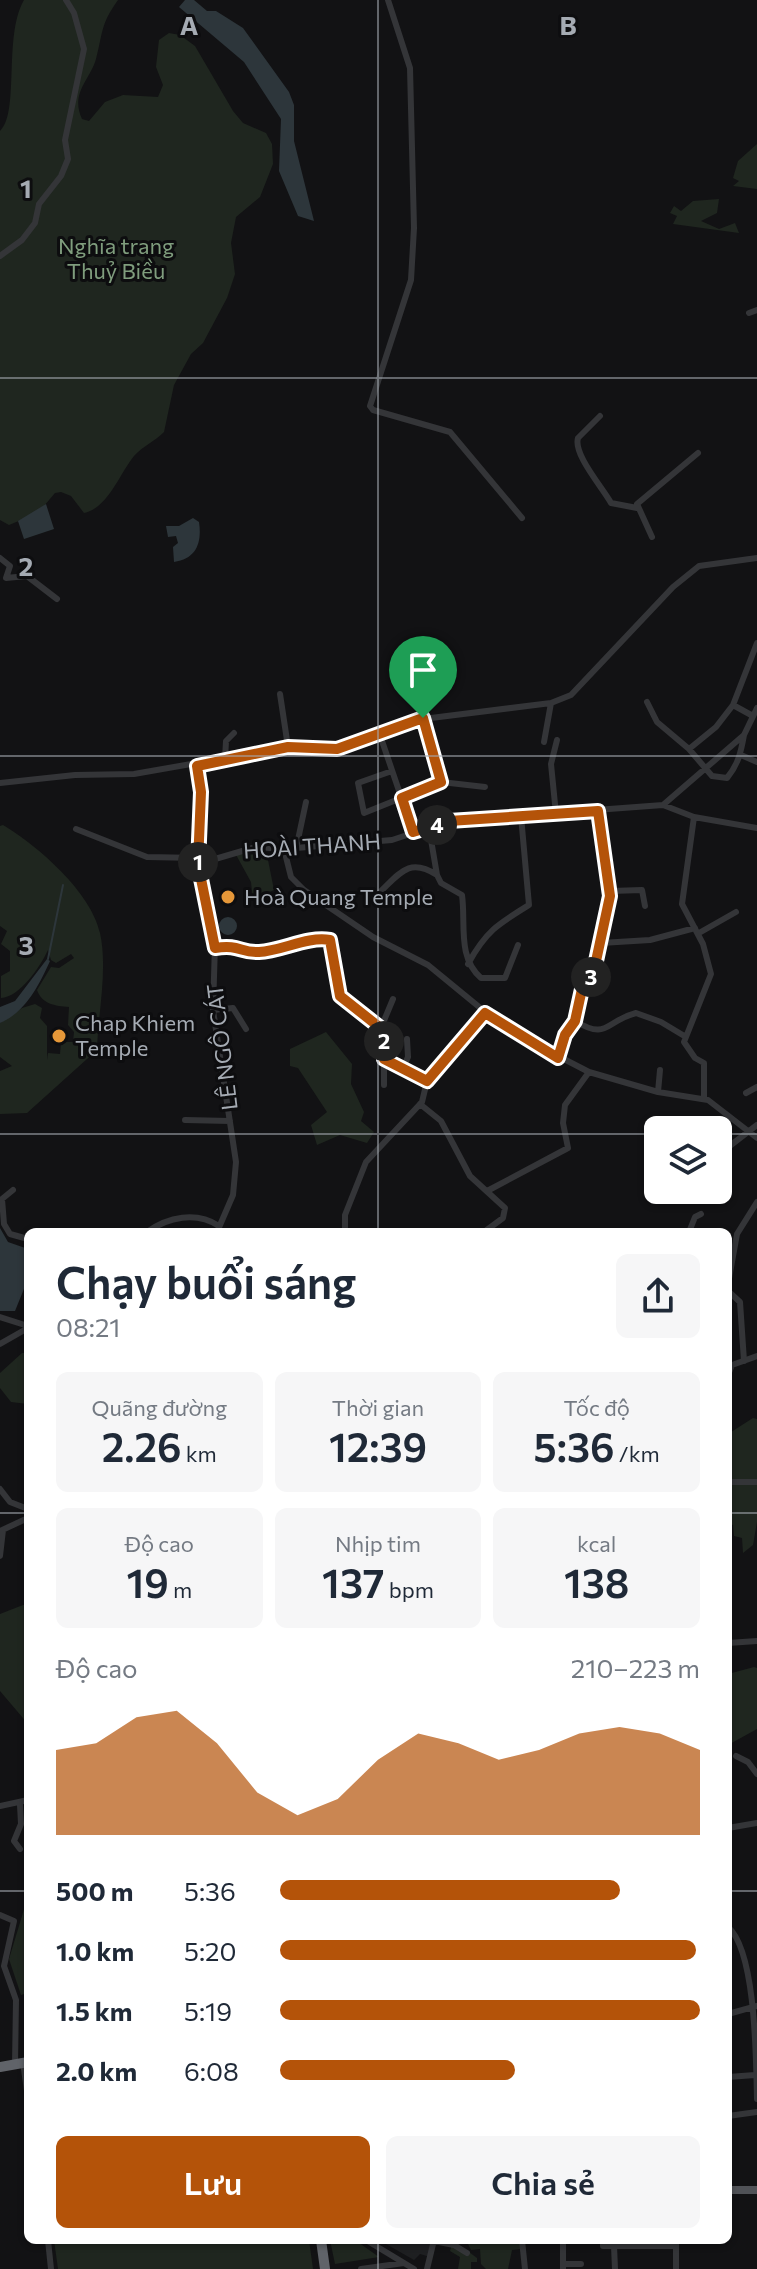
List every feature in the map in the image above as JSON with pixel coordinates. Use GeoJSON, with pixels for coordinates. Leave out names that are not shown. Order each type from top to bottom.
{"type":"FeatureCollection","features":[{"type":"Feature","properties":{"kind":"highway"},"geometry":{"type":"LineString","coordinates":[[0,2068],[22,2063]]}},
{"type":"Feature","properties":{"kind":"highway"},"geometry":{"type":"LineString","coordinates":[[322,2244],[325,2269]]}},
{"type":"Feature","properties":{"kind":"main road"},"geometry":{"type":"LineString","coordinates":[[732,2190],[757,2190]]}},
{"type":"Feature","properties":{"kind":"street"},"geometry":{"type":"LineString","coordinates":[[0,256],[22,240],[35,223],[39,204],[61,176],[68,159],[65,140],[84,49],[74,13],[66,0]]}},
{"type":"Feature","properties":{"kind":"street"},"geometry":{"type":"LineString","coordinates":[[388,0],[410,68],[414,228],[411,280],[370,406],[373,410],[450,432],[522,518]]}},
{"type":"Feature","properties":{"kind":"street"},"geometry":{"type":"LineString","coordinates":[[749,313],[757,310]]}},
{"type":"Feature","properties":{"kind":"street"},"geometry":{"type":"LineString","coordinates":[[600,416],[578,438],[578,453],[600,480],[611,503],[637,508]]}},
{"type":"Feature","properties":{"kind":"street"},"geometry":{"type":"LineString","coordinates":[[637,508],[642,498],[698,453]]}},
{"type":"Feature","properties":{"kind":"street"},"geometry":{"type":"LineString","coordinates":[[637,508],[652,537]]}},
{"type":"Feature","properties":{"kind":"street"},"geometry":{"type":"LineString","coordinates":[[0,558],[10,566],[6,578],[27,576],[57,599]]}},
{"type":"Feature","properties":{"kind":"street"},"geometry":{"type":"LineString","coordinates":[[0,783],[75,775],[134,774],[197,766],[288,747],[337,749],[423,718],[551,703],[571,695],[673,587],[699,566],[757,558]]}},
{"type":"Feature","properties":{"kind":"street"},"geometry":{"type":"LineString","coordinates":[[689,749],[716,727],[733,705],[757,643]]}},
{"type":"Feature","properties":{"kind":"street"},"geometry":{"type":"LineString","coordinates":[[280,694],[288,747]]}},
{"type":"Feature","properties":{"kind":"street"},"geometry":{"type":"LineString","coordinates":[[647,702],[657,722],[689,749],[702,768],[712,776],[727,778],[741,755],[744,735],[757,708]]}},
{"type":"Feature","properties":{"kind":"street"},"geometry":{"type":"LineString","coordinates":[[544,742],[551,703]]}},
{"type":"Feature","properties":{"kind":"street"},"geometry":{"type":"LineString","coordinates":[[733,705],[753,716]]}},
{"type":"Feature","properties":{"kind":"street"},"geometry":{"type":"LineString","coordinates":[[423,718],[441,782]]}},
{"type":"Feature","properties":{"kind":"street"},"geometry":{"type":"LineString","coordinates":[[225,759],[226,741],[234,733]]}},
{"type":"Feature","properties":{"kind":"street"},"geometry":{"type":"LineString","coordinates":[[380,735],[413,832]]}},
{"type":"Feature","properties":{"kind":"street"},"geometry":{"type":"LineString","coordinates":[[663,805],[702,768],[744,735]]}},
{"type":"Feature","properties":{"kind":"street"},"geometry":{"type":"LineString","coordinates":[[556,814],[551,764],[557,740]]}},
{"type":"Feature","properties":{"kind":"street"},"geometry":{"type":"LineString","coordinates":[[741,755],[756,759]]}},
{"type":"Feature","properties":{"kind":"street","name":"LÊ NGÔ CÁT"},"geometry":{"type":"LineString","coordinates":[[197,766],[201,792],[198,861],[215,948],[213,1010],[235,1176],[233,1195],[218,1228]]}},
{"type":"Feature","properties":{"kind":"street"},"geometry":{"type":"LineString","coordinates":[[392,771],[358,783],[364,813],[441,782],[485,787]]}},
{"type":"Feature","properties":{"kind":"street"},"geometry":{"type":"LineString","coordinates":[[296,849],[306,802]]}},
{"type":"Feature","properties":{"kind":"street","name":"HOÀI THANH"},"geometry":{"type":"LineString","coordinates":[[76,829],[147,857],[198,861],[256,847],[296,849],[392,840],[449,821],[663,805],[694,817],[757,828]]}},
{"type":"Feature","properties":{"kind":"street"},"geometry":{"type":"LineString","coordinates":[[558,1058],[565,1035],[575,1021],[582,989],[593,975],[611,891],[598,811]]}},
{"type":"Feature","properties":{"kind":"street"},"geometry":{"type":"LineString","coordinates":[[468,964],[487,934],[502,919],[529,905],[521,816]]}},
{"type":"Feature","properties":{"kind":"street"},"geometry":{"type":"LineString","coordinates":[[694,817],[682,904],[697,931],[711,974],[684,1042],[689,1051],[704,1063],[704,1098]]}},
{"type":"Feature","properties":{"kind":"street"},"geometry":{"type":"LineString","coordinates":[[429,828],[437,875],[441,883],[462,895],[466,923],[463,953],[468,964],[481,978],[505,978],[518,945]]}},
{"type":"Feature","properties":{"kind":"street"},"geometry":{"type":"LineString","coordinates":[[284,849],[291,877],[304,890],[373,937],[428,965],[485,1013],[558,1058],[589,1072],[658,1092],[704,1098],[757,1138]]}},
{"type":"Feature","properties":{"kind":"street"},"geometry":{"type":"LineString","coordinates":[[379,893],[409,868],[426,867],[437,875]]}},
{"type":"Feature","properties":{"kind":"street"},"geometry":{"type":"LineString","coordinates":[[611,891],[642,890],[645,906]]}},
{"type":"Feature","properties":{"kind":"street"},"geometry":{"type":"LineString","coordinates":[[601,943],[650,940],[697,931],[736,912]]}},
{"type":"Feature","properties":{"kind":"street"},"geometry":{"type":"LineString","coordinates":[[215,948],[236,945],[244,951],[262,952],[328,939],[338,968],[336,988],[340,996],[383,1030]]}},
{"type":"Feature","properties":{"kind":"street"},"geometry":{"type":"LineString","coordinates":[[384,1085],[383,1030],[393,999]]}},
{"type":"Feature","properties":{"kind":"street"},"geometry":{"type":"LineString","coordinates":[[213,1010],[236,1010],[246,1029]]}},
{"type":"Feature","properties":{"kind":"street"},"geometry":{"type":"LineString","coordinates":[[345,1228],[345,1215],[366,1162],[420,1104],[427,1081],[485,1013]]}},
{"type":"Feature","properties":{"kind":"street"},"geometry":{"type":"LineString","coordinates":[[575,1021],[588,1030],[599,1031],[636,1013],[661,1022],[686,1037]]}},
{"type":"Feature","properties":{"kind":"street"},"geometry":{"type":"LineString","coordinates":[[403,1068],[408,1057],[407,1039]]}},
{"type":"Feature","properties":{"kind":"street"},"geometry":{"type":"LineString","coordinates":[[384,1059],[427,1081]]}},
{"type":"Feature","properties":{"kind":"street"},"geometry":{"type":"LineString","coordinates":[[658,1092],[660,1070]]}},
{"type":"Feature","properties":{"kind":"street"},"geometry":{"type":"LineString","coordinates":[[489,1190],[568,1148],[563,1123],[565,1105],[589,1072]]}},
{"type":"Feature","properties":{"kind":"street"},"geometry":{"type":"LineString","coordinates":[[746,1093],[757,1087]]}},
{"type":"Feature","properties":{"kind":"street"},"geometry":{"type":"LineString","coordinates":[[420,1104],[441,1121],[470,1176],[489,1190],[506,1212],[489,1228]]}},
{"type":"Feature","properties":{"kind":"street"},"geometry":{"type":"LineString","coordinates":[[185,1120],[230,1121]]}},
{"type":"Feature","properties":{"kind":"street"},"geometry":{"type":"LineString","coordinates":[[732,1144],[757,1125]]}},
{"type":"Feature","properties":{"kind":"street"},"geometry":{"type":"LineString","coordinates":[[13,1190],[2,1199],[4,1224],[10,1234],[24,1238]]}},
{"type":"Feature","properties":{"kind":"street"},"geometry":{"type":"LineString","coordinates":[[732,1250],[741,1224],[757,1202]]}},
{"type":"Feature","properties":{"kind":"street"},"geometry":{"type":"LineString","coordinates":[[691,1228],[695,1217],[701,1214]]}},
{"type":"Feature","properties":{"kind":"street"},"geometry":{"type":"LineString","coordinates":[[153,1228],[164,1221],[196,1217],[216,1228]]}},
{"type":"Feature","properties":{"kind":"street"},"geometry":{"type":"LineString","coordinates":[[732,1295],[740,1302],[744,1361]]}},
{"type":"Feature","properties":{"kind":"street"},"geometry":{"type":"LineString","coordinates":[[0,1317],[24,1326]]}},
{"type":"Feature","properties":{"kind":"street"},"geometry":{"type":"LineString","coordinates":[[0,1344],[24,1329]]}},
{"type":"Feature","properties":{"kind":"street"},"geometry":{"type":"LineString","coordinates":[[732,1365],[757,1356]]}},
{"type":"Feature","properties":{"kind":"street"},"geometry":{"type":"LineString","coordinates":[[732,1482],[757,1482]]}},
{"type":"Feature","properties":{"kind":"street"},"geometry":{"type":"LineString","coordinates":[[0,1489],[10,1502],[24,1507]]}},
{"type":"Feature","properties":{"kind":"street"},"geometry":{"type":"LineString","coordinates":[[0,1556],[2,1530],[24,1520]]}},
{"type":"Feature","properties":{"kind":"street"},"geometry":{"type":"LineString","coordinates":[[732,1643],[757,1641]]}},
{"type":"Feature","properties":{"kind":"street"},"geometry":{"type":"LineString","coordinates":[[736,1756],[748,1762],[757,1774]]}},
{"type":"Feature","properties":{"kind":"street"},"geometry":{"type":"LineString","coordinates":[[0,1806],[24,1802]]}},
{"type":"Feature","properties":{"kind":"street"},"geometry":{"type":"LineString","coordinates":[[20,1805],[21,1824],[14,1841],[20,1849]]}},
{"type":"Feature","properties":{"kind":"street"},"geometry":{"type":"LineString","coordinates":[[732,1827],[757,1823]]}},
{"type":"Feature","properties":{"kind":"street"},"geometry":{"type":"LineString","coordinates":[[0,1915],[14,1921],[4,1966],[16,2003],[22,2063]]}},
{"type":"Feature","properties":{"kind":"street"},"geometry":{"type":"LineString","coordinates":[[732,1932],[741,1942],[754,2007],[757,2099]]}},
{"type":"Feature","properties":{"kind":"street"},"geometry":{"type":"LineString","coordinates":[[732,2013],[754,2007]]}},
{"type":"Feature","properties":{"kind":"street"},"geometry":{"type":"LineString","coordinates":[[732,2077],[755,2075]]}},
{"type":"Feature","properties":{"kind":"street"},"geometry":{"type":"LineString","coordinates":[[732,2115],[757,2112]]}},
{"type":"Feature","properties":{"kind":"street"},"geometry":{"type":"LineString","coordinates":[[48,2244],[51,2269]]}},
{"type":"Feature","properties":{"kind":"street"},"geometry":{"type":"LineString","coordinates":[[373,2244],[414,2269]]}},
{"type":"Feature","properties":{"kind":"street"},"geometry":{"type":"LineString","coordinates":[[427,2269],[433,2244]]}},
{"type":"Feature","properties":{"kind":"street"},"geometry":{"type":"LineString","coordinates":[[449,2244],[467,2253]]}},
{"type":"Feature","properties":{"kind":"street"},"geometry":{"type":"LineString","coordinates":[[522,2244],[525,2269]]}},
{"type":"Feature","properties":{"kind":"street"},"geometry":{"type":"LineString","coordinates":[[563,2244],[563,2267],[581,2264]]}},
{"type":"Feature","properties":{"kind":"street"},"geometry":{"type":"LineString","coordinates":[[603,2244],[629,2244]]}},
{"type":"Feature","properties":{"kind":"street"},"geometry":{"type":"LineString","coordinates":[[676,2244],[676,2269]]}},
{"type":"Feature","properties":{"kind":"street"},"geometry":{"type":"LineString","coordinates":[[614,2246],[615,2269]]}},
{"type":"Feature","properties":{"kind":"street"},"geometry":{"type":"LineString","coordinates":[[361,2269],[404,2263]]}},
{"type":"Feature","properties":{"kind":"shaded area"},"geometry":{"type":"Polygon","coordinates":[[[185,0],[194,0],[207,11],[216,11],[243,28],[289,92],[294,105],[294,141],[314,221],[298,216],[279,171],[281,119],[244,62],[179,7],[185,0]]]}},
{"type":"Feature","properties":{"kind":"shaded area"},"geometry":{"type":"Polygon","coordinates":[[[46,504],[54,529],[24,539],[18,521],[46,504]]]}},
{"type":"Feature","properties":{"kind":"shaded area"},"geometry":{"type":"Polygon","coordinates":[[[193,518],[199,522],[200,536],[196,548],[188,557],[174,562],[173,547],[178,543],[176,536],[168,537],[166,526],[179,526],[193,518]]]}},
{"type":"Feature","properties":{"kind":"shaded area"},"geometry":{"type":"Polygon","coordinates":[[[228,917],[237,926],[228,935],[219,926],[228,917]]]}},
{"type":"Feature","properties":{"kind":"shaded area"},"geometry":{"type":"Polygon","coordinates":[[[47,959],[50,961],[31,997],[17,1012],[0,1023],[0,1007],[15,1001],[47,959]]]}},
{"type":"Feature","properties":{"kind":"shaded area"},"geometry":{"type":"Polygon","coordinates":[[[0,1228],[8,1242],[24,1248],[24,1289],[15,1311],[0,1311],[0,1228]]]}},
{"type":"Feature","properties":{"kind":"shaded area"},"geometry":{"type":"Polygon","coordinates":[[[386,2244],[432,2244],[430,2257],[420,2254],[414,2260],[386,2244]]]}},
{"type":"Feature","properties":{"kind":"green space","name":"Nghĩa trang Thuỷ Biều"},"geometry":{"type":"Polygon","coordinates":[[[24,0],[118,0],[105,23],[96,59],[82,87],[78,102],[82,119],[89,121],[105,102],[123,95],[158,97],[163,85],[156,67],[159,40],[169,33],[180,35],[195,46],[243,123],[266,133],[272,144],[273,164],[260,197],[236,217],[231,243],[235,274],[227,298],[203,343],[191,354],[174,385],[164,432],[134,456],[107,497],[92,510],[84,513],[71,496],[55,493],[38,513],[9,525],[0,520],[0,131],[9,108],[14,33],[24,0]]]}},
{"type":"Feature","properties":{"kind":"green space"},"geometry":{"type":"Polygon","coordinates":[[[757,144],[757,189],[733,186],[739,181],[733,178],[738,161],[757,144]]]}},
{"type":"Feature","properties":{"kind":"green space"},"geometry":{"type":"Polygon","coordinates":[[[719,199],[717,213],[701,221],[719,229],[735,223],[739,233],[673,224],[677,216],[670,213],[674,206],[681,211],[693,201],[719,199]]]}},
{"type":"Feature","properties":{"kind":"green space"},"geometry":{"type":"Polygon","coordinates":[[[0,826],[32,845],[75,886],[95,917],[103,961],[97,1050],[27,1113],[0,1114],[0,1071],[12,1066],[0,1057],[0,1023],[22,1008],[35,1004],[42,1008],[40,1018],[47,1026],[47,1060],[48,1053],[60,1054],[61,1042],[73,1042],[74,1032],[68,1025],[69,1007],[46,1001],[37,990],[51,967],[59,968],[74,958],[71,954],[56,963],[51,960],[48,950],[22,987],[1,998],[1,976],[10,971],[10,951],[1,944],[7,931],[0,926],[0,826]]]}},
{"type":"Feature","properties":{"kind":"green space"},"geometry":{"type":"Polygon","coordinates":[[[266,850],[274,890],[253,900],[251,882],[235,853],[266,850]]]}},
{"type":"Feature","properties":{"kind":"green space"},"geometry":{"type":"Polygon","coordinates":[[[326,1032],[352,1064],[351,1084],[364,1112],[361,1121],[374,1132],[367,1143],[340,1135],[317,1145],[311,1125],[327,1112],[298,1068],[290,1066],[290,1049],[326,1032]]]}},
{"type":"Feature","properties":{"kind":"green space"},"geometry":{"type":"Polygon","coordinates":[[[24,1353],[24,1404],[11,1402],[0,1388],[0,1373],[24,1353]]]}},
{"type":"Feature","properties":{"kind":"green space"},"geometry":{"type":"Polygon","coordinates":[[[753,1418],[757,1419],[757,1522],[753,1545],[743,1553],[742,1538],[734,1536],[732,1525],[732,1431],[753,1418]]]}},
{"type":"Feature","properties":{"kind":"green space"},"geometry":{"type":"Polygon","coordinates":[[[24,1605],[24,1719],[0,1691],[0,1614],[24,1605]]]}},
{"type":"Feature","properties":{"kind":"green space"},"geometry":{"type":"Polygon","coordinates":[[[757,1668],[757,1729],[732,1743],[732,1673],[757,1668]]]}},
{"type":"Feature","properties":{"kind":"green space"},"geometry":{"type":"Polygon","coordinates":[[[24,1909],[24,1994],[21,1995],[9,1959],[24,1909]]]}},
{"type":"Feature","properties":{"kind":"green space"},"geometry":{"type":"Polygon","coordinates":[[[55,2244],[310,2244],[313,2269],[58,2269],[55,2244]]]}},
{"type":"Feature","properties":{"kind":"green space"},"geometry":{"type":"Polygon","coordinates":[[[331,2244],[361,2244],[379,2257],[335,2264],[331,2244]]]}},
{"type":"Feature","properties":{"kind":"green space"},"geometry":{"type":"Polygon","coordinates":[[[452,2244],[458,2244],[477,2258],[477,2262],[471,2262],[471,2269],[458,2269],[460,2257],[450,2251],[452,2244]]]}},
{"type":"Feature","properties":{"kind":"green space"},"geometry":{"type":"Polygon","coordinates":[[[468,2244],[521,2244],[522,2249],[512,2250],[508,2269],[486,2269],[481,2264],[480,2249],[471,2250],[468,2244]]]}},
{"type":"Feature","properties":{"kind":"waterway"},"geometry":{"type":"LineString","coordinates":[[48,959],[63,885]]}},
{"type":"Feature","properties":{"kind":"place","name":"Hoà Quang Temple"},"geometry":{"type":"Point","coordinates":[228,897]}},
{"type":"Feature","properties":{"kind":"place","name":"Chap Khiem Temple"},"geometry":{"type":"Point","coordinates":[59,1036]}},
{"type":"Feature","properties":{"kind":"route"},"geometry":{"type":"LineString","coordinates":[[423,718],[441,782],[402,798],[413,832],[449,821],[598,811],[611,885],[610,896],[593,975],[582,989],[575,1021],[561,1043],[558,1058],[506,1029],[485,1013],[427,1081],[384,1059],[383,1030],[340,996],[335,981],[338,968],[330,940],[262,952],[244,951],[236,945],[215,948],[200,887],[201,792],[197,766],[288,747],[337,749],[423,718]]}}]}
